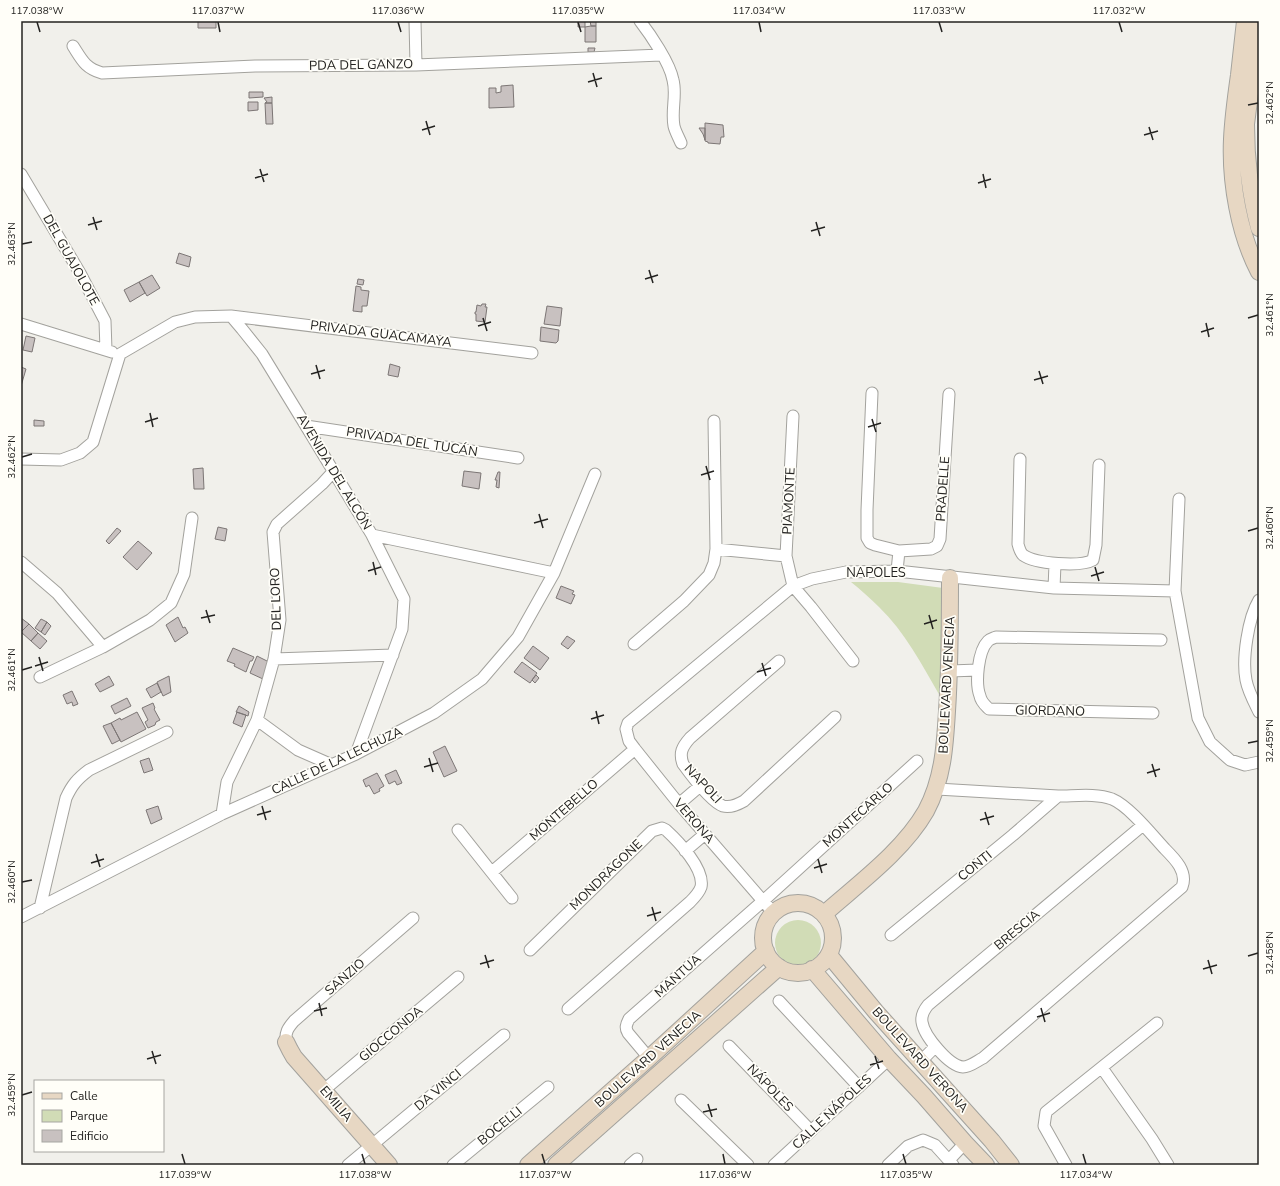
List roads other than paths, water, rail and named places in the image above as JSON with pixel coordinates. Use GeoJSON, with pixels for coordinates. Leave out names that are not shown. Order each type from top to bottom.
{"type":"FeatureCollection","features":[{"type":"Feature","properties":{"kind":"street"},"geometry":{"type":"LineString","coordinates":[[415,21],[416,65]]}},
{"type":"Feature","properties":{"kind":"street"},"geometry":{"type":"LineString","coordinates":[[640,21],[670,68],[674,80],[675,93],[674,126],[681,143]]}},
{"type":"Feature","properties":{"kind":"street"},"geometry":{"type":"LineString","coordinates":[[1245,21],[1240,123],[1250,190],[1259,228]]}},
{"type":"Feature","properties":{"kind":"street"},"geometry":{"type":"LineString","coordinates":[[1259,23],[1240,123],[1232,140],[1235,194],[1247,243],[1259,272]]}},
{"type":"Feature","properties":{"kind":"street","name":"PDA DEL GANZO"},"geometry":{"type":"LineString","coordinates":[[72,46],[82,61],[92,70],[102,73],[256,66],[416,65],[661,55]]}},
{"type":"Feature","properties":{"kind":"street","name":"DEL GUAJOLOTE"},"geometry":{"type":"LineString","coordinates":[[21,174],[80,273],[105,321],[106,350]]}},
{"type":"Feature","properties":{"kind":"street"},"geometry":{"type":"LineString","coordinates":[[21,459],[61,460],[80,453],[92,442],[120,354],[175,322],[195,317],[231,316]]}},
{"type":"Feature","properties":{"kind":"street","name":"PRIVADA GUACAMAYA"},"geometry":{"type":"LineString","coordinates":[[231,316],[532,352]]}},
{"type":"Feature","properties":{"kind":"street","name":"AVENIDA DEL ALCÓN"},"geometry":{"type":"LineString","coordinates":[[231,316],[262,354],[372,535],[404,599],[402,629],[356,754]]}},
{"type":"Feature","properties":{"kind":"street"},"geometry":{"type":"LineString","coordinates":[[21,324],[120,354]]}},
{"type":"Feature","properties":{"kind":"street","name":"PRADELLE"},"geometry":{"type":"LineString","coordinates":[[872,393],[867,538],[870,543],[899,551],[931,548],[937,546],[940,539],[949,394]]}},
{"type":"Feature","properties":{"kind":"street","name":"PIAMONTE"},"geometry":{"type":"LineString","coordinates":[[793,416],[786,556],[793,586]]}},
{"type":"Feature","properties":{"kind":"street"},"geometry":{"type":"LineString","coordinates":[[634,644],[699,586],[709,575],[714,563],[716,549],[714,421]]}},
{"type":"Feature","properties":{"kind":"street","name":"PRIVADA DEL TUCÁN"},"geometry":{"type":"LineString","coordinates":[[306,426],[518,458]]}},
{"type":"Feature","properties":{"kind":"street"},"geometry":{"type":"LineString","coordinates":[[1020,459],[1018,544],[1020,551],[1024,556],[1054,564],[1088,563],[1093,560],[1096,545],[1099,465]]}},
{"type":"Feature","properties":{"kind":"street","name":"DEL LORO"},"geometry":{"type":"LineString","coordinates":[[222,814],[227,782],[257,720],[274,659],[280,620],[273,532],[277,524],[322,484],[333,472]]}},
{"type":"Feature","properties":{"kind":"street","name":"CALLE DE LA LECHUZA"},"geometry":{"type":"LineString","coordinates":[[21,916],[40,908],[222,814],[356,754],[434,713],[482,679],[518,637],[554,573],[595,474]]}},
{"type":"Feature","properties":{"kind":"street"},"geometry":{"type":"LineString","coordinates":[[1180,499],[1175,591],[1198,718],[1210,742],[1230,760],[1245,766],[1259,762]]}},
{"type":"Feature","properties":{"kind":"street"},"geometry":{"type":"LineString","coordinates":[[40,677],[103,647],[150,620],[171,603],[184,574],[192,518]]}},
{"type":"Feature","properties":{"kind":"street"},"geometry":{"type":"LineString","coordinates":[[372,535],[554,573]]}},
{"type":"Feature","properties":{"kind":"street"},"geometry":{"type":"LineString","coordinates":[[716,549],[786,556]]}},
{"type":"Feature","properties":{"kind":"street"},"geometry":{"type":"LineString","coordinates":[[897,571],[899,551]]}},
{"type":"Feature","properties":{"kind":"street"},"geometry":{"type":"LineString","coordinates":[[21,562],[57,593],[103,647]]}},
{"type":"Feature","properties":{"kind":"street"},"geometry":{"type":"LineString","coordinates":[[1054,564],[1054,588]]}},
{"type":"Feature","properties":{"kind":"street","name":"NAPOLES"},"geometry":{"type":"LineString","coordinates":[[628,724],[793,586],[812,578],[846,572],[897,571],[950,578],[1054,588],[1175,591]]}},
{"type":"Feature","properties":{"kind":"street","name":"BOULEVARD VENECIA"},"geometry":{"type":"LineString","coordinates":[[824,914],[897,849],[925,812],[937,789],[945,752],[950,671],[950,578]]}},
{"type":"Feature","properties":{"kind":"street"},"geometry":{"type":"LineString","coordinates":[[793,586],[853,661]]}},
{"type":"Feature","properties":{"kind":"street"},"geometry":{"type":"LineString","coordinates":[[1259,600],[1254,608],[1250,623],[1246,655],[1246,679],[1252,698],[1259,712]]}},
{"type":"Feature","properties":{"kind":"street","name":"GIORDANO"},"geometry":{"type":"LineString","coordinates":[[1153,713],[989,709],[983,704],[980,697],[978,689],[978,670],[980,657],[985,646],[989,640],[996,637],[1161,640]]}},
{"type":"Feature","properties":{"kind":"street"},"geometry":{"type":"LineString","coordinates":[[274,659],[393,654]]}},
{"type":"Feature","properties":{"kind":"street","name":"NAPOLI"},"geometry":{"type":"LineString","coordinates":[[779,661],[690,738],[684,745],[681,752],[683,764],[700,786],[721,806],[728,807],[737,805],[753,794],[835,717]]}},
{"type":"Feature","properties":{"kind":"street"},"geometry":{"type":"LineString","coordinates":[[950,671],[978,670]]}},
{"type":"Feature","properties":{"kind":"street"},"geometry":{"type":"LineString","coordinates":[[257,720],[298,750],[332,765]]}},
{"type":"Feature","properties":{"kind":"street","name":"VERONA"},"geometry":{"type":"LineString","coordinates":[[628,724],[626,734],[635,749],[679,804],[774,912]]}},
{"type":"Feature","properties":{"kind":"street"},"geometry":{"type":"LineString","coordinates":[[40,908],[66,798],[78,778],[89,770],[167,732]]}},
{"type":"Feature","properties":{"kind":"street","name":"MONTEBELLO"},"geometry":{"type":"LineString","coordinates":[[492,872],[635,749]]}},
{"type":"Feature","properties":{"kind":"street","name":"MONTECARLO"},"geometry":{"type":"LineString","coordinates":[[763,901],[917,761]]}},
{"type":"Feature","properties":{"kind":"street"},"geometry":{"type":"LineString","coordinates":[[679,804],[700,786]]}},
{"type":"Feature","properties":{"kind":"street"},"geometry":{"type":"LineString","coordinates":[[937,789],[1058,796],[1100,796],[1113,799],[1128,810],[1143,825]]}},
{"type":"Feature","properties":{"kind":"street","name":"CONTI"},"geometry":{"type":"LineString","coordinates":[[891,935],[1058,796]]}},
{"type":"Feature","properties":{"kind":"street","name":"BRESCIA"},"geometry":{"type":"LineString","coordinates":[[1143,825],[1175,859],[1184,876],[1182,887],[983,1058],[974,1064],[963,1067],[954,1063],[935,1047],[924,1030],[922,1022],[922,1016],[928,1005],[1143,825]]}},
{"type":"Feature","properties":{"kind":"street","name":"MONDRAGONE"},"geometry":{"type":"LineString","coordinates":[[530,950],[652,831],[662,828],[666,830],[685,851]]}},
{"type":"Feature","properties":{"kind":"street"},"geometry":{"type":"LineString","coordinates":[[458,830],[512,898]]}},
{"type":"Feature","properties":{"kind":"street"},"geometry":{"type":"LineString","coordinates":[[568,1009],[696,896],[700,889],[701,876],[697,867],[685,851],[705,834]]}},
{"type":"Feature","properties":{"kind":"street","name":"MANTUA"},"geometry":{"type":"LineString","coordinates":[[649,1058],[628,1033],[626,1024],[628,1019],[763,901]]}},
{"type":"Feature","properties":{"kind":"street"},"geometry":{"type":"LineString","coordinates":[[795,903],[806,904],[816,908],[824,914],[832,927],[833,940],[830,955],[821,964],[807,972],[797,973],[779,967],[766,951],[764,938],[766,924],[774,912],[784,906],[795,903]]}},
{"type":"Feature","properties":{"kind":"street","name":"SANZIO"},"geometry":{"type":"LineString","coordinates":[[286,1042],[285,1035],[294,1021],[413,918]]}},
{"type":"Feature","properties":{"kind":"street","name":"BOULEVARD VENECIA"},"geometry":{"type":"LineString","coordinates":[[528,1165],[649,1058],[766,951]]}},
{"type":"Feature","properties":{"kind":"street","name":"BOULEVARD VERONA"},"geometry":{"type":"LineString","coordinates":[[830,955],[876,1012],[992,1141],[1011,1165]]}},
{"type":"Feature","properties":{"kind":"street","name":"BOULEVARD VENECIA"},"geometry":{"type":"LineString","coordinates":[[556,1165],[779,967]]}},
{"type":"Feature","properties":{"kind":"street","name":"BOULEVARD VERONA"},"geometry":{"type":"LineString","coordinates":[[812,969],[889,1059],[986,1165]]}},
{"type":"Feature","properties":{"kind":"street","name":"GIOCCONDA"},"geometry":{"type":"LineString","coordinates":[[324,1090],[458,977]]}},
{"type":"Feature","properties":{"kind":"street"},"geometry":{"type":"LineString","coordinates":[[779,1001],[859,1088]]}},
{"type":"Feature","properties":{"kind":"street"},"geometry":{"type":"LineString","coordinates":[[1066,1165],[1044,1126],[1046,1112],[1157,1023]]}},
{"type":"Feature","properties":{"kind":"street","name":"DA VINCI"},"geometry":{"type":"LineString","coordinates":[[348,1165],[504,1035]]}},
{"type":"Feature","properties":{"kind":"street","name":"EMILIA"},"geometry":{"type":"LineString","coordinates":[[286,1042],[290,1050],[389,1165]]}},
{"type":"Feature","properties":{"kind":"street","name":"NÁPOLES"},"geometry":{"type":"LineString","coordinates":[[730,1046],[812,1131]]}},
{"type":"Feature","properties":{"kind":"street"},"geometry":{"type":"LineString","coordinates":[[920,1062],[935,1047]]}},
{"type":"Feature","properties":{"kind":"street","name":"CALLE NÁPOLES"},"geometry":{"type":"LineString","coordinates":[[774,1165],[889,1059]]}},
{"type":"Feature","properties":{"kind":"street"},"geometry":{"type":"LineString","coordinates":[[1102,1068],[1152,1139],[1168,1165]]}},
{"type":"Feature","properties":{"kind":"street","name":"BOCELLI"},"geometry":{"type":"LineString","coordinates":[[453,1165],[548,1087]]}},
{"type":"Feature","properties":{"kind":"street"},"geometry":{"type":"LineString","coordinates":[[681,1100],[748,1165]]}},
{"type":"Feature","properties":{"kind":"street"},"geometry":{"type":"LineString","coordinates":[[888,1165],[908,1146],[923,1140],[935,1146],[951,1163],[965,1143]]}}]}
